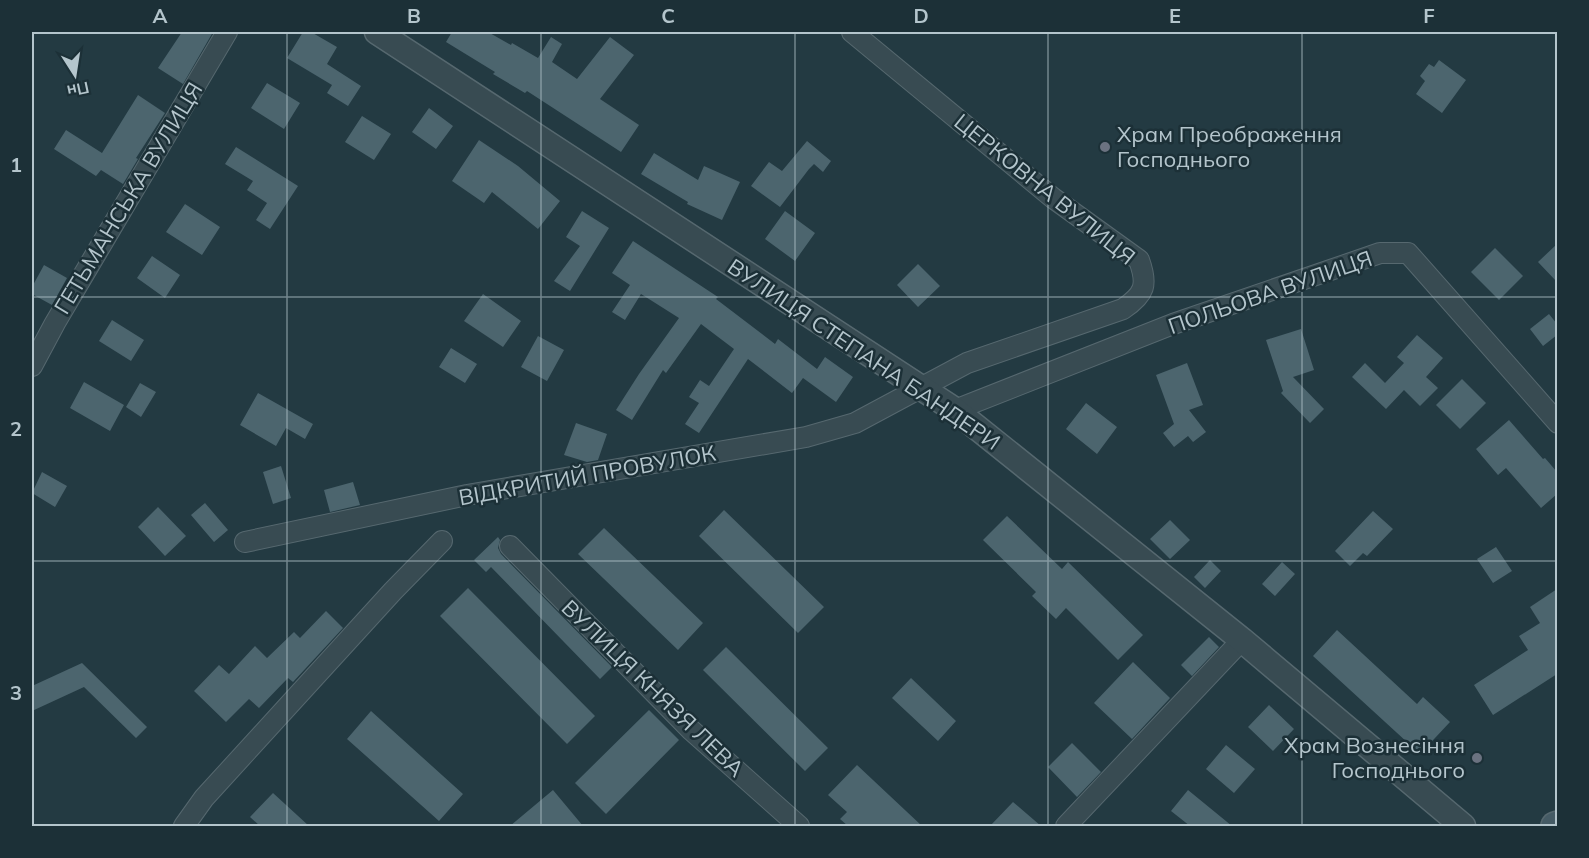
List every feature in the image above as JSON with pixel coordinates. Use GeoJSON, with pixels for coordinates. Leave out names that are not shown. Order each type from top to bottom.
{"type":"FeatureCollection","features":[{"type":"Feature","properties":{"kind":"street","name":"ГЕТЬМАНСЬКА ВУЛИЦЯ"},"geometry":{"type":"LineString","coordinates":[[32,366],[54,323],[227,32]]}},
{"type":"Feature","properties":{"kind":"street","name":"ВУЛИЦЯ СТЕПАНА БАНДЕРИ"},"geometry":{"type":"LineString","coordinates":[[377,32],[956,410],[1242,640],[1463,826]]}},
{"type":"Feature","properties":{"kind":"street","name":"ЦЕРКОВНА ВУЛИЦЯ"},"geometry":{"type":"LineString","coordinates":[[852,32],[1053,198],[1139,260],[1144,276],[1143,289],[1135,301],[1123,309],[967,363],[922,388]]}},
{"type":"Feature","properties":{"kind":"street","name":"ПОЛЬОВА ВУЛИЦЯ"},"geometry":{"type":"LineString","coordinates":[[956,410],[1173,324],[1380,253],[1408,253],[1557,423]]}},
{"type":"Feature","properties":{"kind":"street","name":"ВІДКРИТИЙ ПРОВУЛОК"},"geometry":{"type":"LineString","coordinates":[[245,542],[467,495],[806,437],[855,423],[922,388]]}},
{"type":"Feature","properties":{"kind":"street"},"geometry":{"type":"LineString","coordinates":[[184,826],[212,790],[393,591],[442,541]]}},
{"type":"Feature","properties":{"kind":"street","name":"ВУЛИЦЯ КНЯЗЯ ЛЕВА"},"geometry":{"type":"LineString","coordinates":[[510,546],[690,730],[799,826]]}},
{"type":"Feature","properties":{"kind":"street"},"geometry":{"type":"LineString","coordinates":[[1066,826],[1242,640]]}},
{"type":"Feature","properties":{"kind":"building"},"geometry":{"type":"Polygon","coordinates":[[[182,32],[213,32],[183,84],[158,68],[182,32]]]}},
{"type":"Feature","properties":{"kind":"building"},"geometry":{"type":"Polygon","coordinates":[[[303,32],[311,32],[337,47],[327,64],[361,86],[348,106],[327,93],[332,85],[287,58],[303,32]]]}},
{"type":"Feature","properties":{"kind":"building"},"geometry":{"type":"Polygon","coordinates":[[[452,32],[488,32],[538,58],[551,37],[562,44],[552,62],[577,79],[610,37],[634,55],[600,99],[639,125],[621,152],[527,91],[525,93],[493,74],[495,72],[446,42],[452,32]]]}},
{"type":"Feature","properties":{"kind":"building"},"geometry":{"type":"Polygon","coordinates":[[[1439,60],[1466,80],[1442,113],[1416,94],[1425,81],[1420,76],[1429,64],[1434,67],[1439,60]]]}},
{"type":"Feature","properties":{"kind":"building"},"geometry":{"type":"Polygon","coordinates":[[[267,83],[300,103],[284,129],[251,108],[267,83]]]}},
{"type":"Feature","properties":{"kind":"building"},"geometry":{"type":"Polygon","coordinates":[[[138,95],[165,113],[136,158],[138,159],[123,184],[101,170],[96,176],[54,149],[66,130],[102,153],[138,95]]]}},
{"type":"Feature","properties":{"kind":"building"},"geometry":{"type":"Polygon","coordinates":[[[429,108],[453,126],[436,149],[412,132],[429,108]]]}},
{"type":"Feature","properties":{"kind":"building"},"geometry":{"type":"Polygon","coordinates":[[[362,116],[391,134],[374,160],[345,142],[362,116]]]}},
{"type":"Feature","properties":{"kind":"building"},"geometry":{"type":"Polygon","coordinates":[[[479,140],[518,166],[560,201],[538,229],[492,192],[484,203],[452,181],[479,140]]]}},
{"type":"Feature","properties":{"kind":"building"},"geometry":{"type":"Polygon","coordinates":[[[807,141],[831,161],[823,172],[814,164],[780,207],[751,186],[769,162],[782,171],[807,141]]]}},
{"type":"Feature","properties":{"kind":"building"},"geometry":{"type":"Polygon","coordinates":[[[236,147],[298,186],[270,229],[256,220],[267,203],[247,190],[253,181],[225,164],[236,147]]]}},
{"type":"Feature","properties":{"kind":"building"},"geometry":{"type":"Polygon","coordinates":[[[654,153],[698,180],[704,166],[740,182],[722,220],[687,204],[688,202],[641,174],[654,153]]]}},
{"type":"Feature","properties":{"kind":"building"},"geometry":{"type":"Polygon","coordinates":[[[185,204],[220,227],[202,255],[166,232],[185,204]]]}},
{"type":"Feature","properties":{"kind":"building"},"geometry":{"type":"Polygon","coordinates":[[[582,211],[609,228],[570,291],[554,281],[580,246],[566,237],[582,211]]]}},
{"type":"Feature","properties":{"kind":"building"},"geometry":{"type":"Polygon","coordinates":[[[785,211],[815,233],[795,261],[765,239],[785,211]]]}},
{"type":"Feature","properties":{"kind":"building"},"geometry":{"type":"Polygon","coordinates":[[[633,241],[718,297],[716,299],[775,344],[778,339],[817,369],[825,357],[853,377],[836,402],[803,378],[792,393],[748,359],[699,433],[685,424],[699,403],[689,397],[700,380],[709,386],[734,349],[701,324],[666,373],[663,370],[632,420],[616,410],[679,318],[641,294],[625,320],[612,312],[630,285],[612,273],[633,241]]]}},
{"type":"Feature","properties":{"kind":"building"},"geometry":{"type":"Polygon","coordinates":[[[1557,244],[1557,282],[1538,262],[1557,244]]]}},
{"type":"Feature","properties":{"kind":"building"},"geometry":{"type":"Polygon","coordinates":[[[1495,248],[1523,276],[1499,300],[1471,272],[1495,248]]]}},
{"type":"Feature","properties":{"kind":"building"},"geometry":{"type":"Polygon","coordinates":[[[152,256],[180,275],[165,298],[137,278],[152,256]]]}},
{"type":"Feature","properties":{"kind":"building"},"geometry":{"type":"Polygon","coordinates":[[[918,264],[940,286],[918,307],[897,285],[918,264]]]}},
{"type":"Feature","properties":{"kind":"building"},"geometry":{"type":"Polygon","coordinates":[[[44,265],[67,278],[52,305],[32,294],[32,287],[44,265]]]}},
{"type":"Feature","properties":{"kind":"building"},"geometry":{"type":"Polygon","coordinates":[[[483,294],[521,321],[503,347],[464,321],[483,294]]]}},
{"type":"Feature","properties":{"kind":"building"},"geometry":{"type":"Polygon","coordinates":[[[1549,314],[1557,324],[1557,335],[1543,346],[1530,329],[1549,314]]]}},
{"type":"Feature","properties":{"kind":"building"},"geometry":{"type":"Polygon","coordinates":[[[112,320],[144,340],[131,361],[99,341],[112,320]]]}},
{"type":"Feature","properties":{"kind":"building"},"geometry":{"type":"Polygon","coordinates":[[[1301,329],[1314,370],[1293,377],[1324,409],[1310,423],[1281,393],[1283,391],[1266,340],[1301,329]]]}},
{"type":"Feature","properties":{"kind":"building"},"geometry":{"type":"Polygon","coordinates":[[[1417,335],[1443,358],[1426,377],[1438,388],[1420,406],[1404,390],[1386,409],[1352,377],[1365,363],[1385,383],[1404,363],[1397,357],[1417,335]]]}},
{"type":"Feature","properties":{"kind":"building"},"geometry":{"type":"Polygon","coordinates":[[[538,336],[564,350],[547,381],[521,367],[538,336]]]}},
{"type":"Feature","properties":{"kind":"building"},"geometry":{"type":"Polygon","coordinates":[[[451,348],[477,364],[465,383],[439,367],[451,348]]]}},
{"type":"Feature","properties":{"kind":"building"},"geometry":{"type":"Polygon","coordinates":[[[1187,363],[1203,405],[1189,410],[1206,432],[1193,442],[1188,436],[1174,447],[1163,433],[1174,424],[1156,375],[1187,363]]]}},
{"type":"Feature","properties":{"kind":"building"},"geometry":{"type":"Polygon","coordinates":[[[1462,379],[1486,403],[1460,429],[1436,405],[1462,379]]]}},
{"type":"Feature","properties":{"kind":"building"},"geometry":{"type":"Polygon","coordinates":[[[84,382],[124,405],[110,431],[70,408],[84,382]]]}},
{"type":"Feature","properties":{"kind":"building"},"geometry":{"type":"Polygon","coordinates":[[[140,383],[156,392],[141,417],[126,407],[140,383]]]}},
{"type":"Feature","properties":{"kind":"building"},"geometry":{"type":"Polygon","coordinates":[[[258,393],[313,424],[305,439],[286,428],[276,446],[240,425],[258,393]]]}},
{"type":"Feature","properties":{"kind":"building"},"geometry":{"type":"Polygon","coordinates":[[[1086,403],[1117,427],[1097,454],[1066,429],[1086,403]]]}},
{"type":"Feature","properties":{"kind":"building"},"geometry":{"type":"Polygon","coordinates":[[[1509,420],[1557,472],[1557,494],[1541,508],[1506,468],[1498,475],[1476,449],[1509,420]]]}},
{"type":"Feature","properties":{"kind":"building"},"geometry":{"type":"Polygon","coordinates":[[[576,423],[607,434],[598,460],[587,462],[564,455],[576,423]]]}},
{"type":"Feature","properties":{"kind":"building"},"geometry":{"type":"Polygon","coordinates":[[[281,466],[291,498],[273,504],[263,472],[281,466]]]}},
{"type":"Feature","properties":{"kind":"building"},"geometry":{"type":"Polygon","coordinates":[[[42,472],[67,486],[55,507],[32,493],[42,472]]]}},
{"type":"Feature","properties":{"kind":"building"},"geometry":{"type":"Polygon","coordinates":[[[353,482],[360,505],[330,512],[324,490],[353,482]]]}},
{"type":"Feature","properties":{"kind":"building"},"geometry":{"type":"Polygon","coordinates":[[[205,503],[228,530],[214,542],[191,515],[205,503]]]}},
{"type":"Feature","properties":{"kind":"building"},"geometry":{"type":"Polygon","coordinates":[[[158,507],[186,536],[165,556],[138,527],[158,507]]]}},
{"type":"Feature","properties":{"kind":"building"},"geometry":{"type":"Polygon","coordinates":[[[724,510],[824,607],[798,633],[699,536],[724,510]]]}},
{"type":"Feature","properties":{"kind":"building"},"geometry":{"type":"Polygon","coordinates":[[[1373,511],[1393,529],[1367,556],[1363,553],[1350,566],[1335,551],[1373,511]]]}},
{"type":"Feature","properties":{"kind":"building"},"geometry":{"type":"Polygon","coordinates":[[[1007,516],[1062,569],[1068,562],[1143,635],[1118,660],[1066,608],[1056,619],[1032,596],[1036,592],[983,540],[1007,516]]]}},
{"type":"Feature","properties":{"kind":"building"},"geometry":{"type":"Polygon","coordinates":[[[1170,520],[1190,540],[1170,559],[1150,539],[1170,520]]]}},
{"type":"Feature","properties":{"kind":"building"},"geometry":{"type":"Polygon","coordinates":[[[604,528],[703,623],[678,650],[578,554],[604,528]]]}},
{"type":"Feature","properties":{"kind":"building"},"geometry":{"type":"Polygon","coordinates":[[[498,537],[500,540],[498,548],[501,554],[612,667],[600,679],[491,567],[486,572],[474,560],[498,537]]]}},
{"type":"Feature","properties":{"kind":"building"},"geometry":{"type":"Polygon","coordinates":[[[1496,547],[1512,571],[1493,583],[1477,559],[1496,547]]]}},
{"type":"Feature","properties":{"kind":"building"},"geometry":{"type":"Polygon","coordinates":[[[1210,560],[1221,571],[1205,588],[1194,577],[1210,560]]]}},
{"type":"Feature","properties":{"kind":"building"},"geometry":{"type":"Polygon","coordinates":[[[1282,562],[1295,574],[1275,596],[1262,584],[1282,562]]]}},
{"type":"Feature","properties":{"kind":"building"},"geometry":{"type":"Polygon","coordinates":[[[468,588],[595,716],[567,744],[440,616],[468,588]]]}},
{"type":"Feature","properties":{"kind":"building"},"geometry":{"type":"Polygon","coordinates":[[[1557,589],[1557,674],[1493,715],[1474,685],[1528,650],[1519,636],[1540,623],[1530,607],[1557,589]]]}},
{"type":"Feature","properties":{"kind":"building"},"geometry":{"type":"Polygon","coordinates":[[[326,611],[343,628],[293,682],[288,678],[259,708],[249,699],[226,722],[194,691],[219,665],[229,674],[255,646],[267,658],[294,632],[300,638],[326,611]]]}},
{"type":"Feature","properties":{"kind":"building"},"geometry":{"type":"Polygon","coordinates":[[[1337,630],[1417,704],[1423,697],[1450,722],[1420,754],[1313,656],[1337,630]]]}},
{"type":"Feature","properties":{"kind":"building"},"geometry":{"type":"Polygon","coordinates":[[[1209,637],[1219,647],[1192,676],[1181,665],[1209,637]]]}},
{"type":"Feature","properties":{"kind":"building"},"geometry":{"type":"Polygon","coordinates":[[[726,647],[828,748],[805,771],[703,670],[726,647]]]}},
{"type":"Feature","properties":{"kind":"building"},"geometry":{"type":"Polygon","coordinates":[[[1133,662],[1170,698],[1132,739],[1094,703],[1133,662]]]}},
{"type":"Feature","properties":{"kind":"building"},"geometry":{"type":"Polygon","coordinates":[[[82,663],[147,727],[136,738],[84,687],[32,711],[32,686],[82,663]]]}},
{"type":"Feature","properties":{"kind":"building"},"geometry":{"type":"Polygon","coordinates":[[[911,678],[956,721],[938,741],[892,698],[911,678]]]}},
{"type":"Feature","properties":{"kind":"building"},"geometry":{"type":"Polygon","coordinates":[[[1269,705],[1294,729],[1273,751],[1248,727],[1269,705]]]}},
{"type":"Feature","properties":{"kind":"building"},"geometry":{"type":"Polygon","coordinates":[[[649,710],[679,740],[606,814],[575,783],[649,710]]]}},
{"type":"Feature","properties":{"kind":"building"},"geometry":{"type":"Polygon","coordinates":[[[371,711],[463,794],[439,821],[347,739],[371,711]]]}},
{"type":"Feature","properties":{"kind":"building"},"geometry":{"type":"Polygon","coordinates":[[[1072,743],[1101,772],[1077,797],[1048,767],[1072,743]]]}},
{"type":"Feature","properties":{"kind":"building"},"geometry":{"type":"Polygon","coordinates":[[[1226,745],[1255,769],[1234,793],[1206,769],[1226,745]]]}},
{"type":"Feature","properties":{"kind":"building"},"geometry":{"type":"Polygon","coordinates":[[[857,765],[922,826],[848,826],[840,819],[847,812],[828,795],[857,765]]]}},
{"type":"Feature","properties":{"kind":"building"},"geometry":{"type":"Polygon","coordinates":[[[553,790],[583,826],[510,826],[553,790]]]}},
{"type":"Feature","properties":{"kind":"building"},"geometry":{"type":"Polygon","coordinates":[[[1188,790],[1232,826],[1190,826],[1171,811],[1188,790]]]}},
{"type":"Feature","properties":{"kind":"building"},"geometry":{"type":"Polygon","coordinates":[[[273,793],[309,826],[260,826],[250,817],[273,793]]]}},
{"type":"Feature","properties":{"kind":"building"},"geometry":{"type":"Polygon","coordinates":[[[1013,802],[1041,826],[990,826],[1013,802]]]}},
{"type":"Feature","properties":{"kind":"place","name":"Храм Преображення Господнього"},"geometry":{"type":"Point","coordinates":[1105,147]}},
{"type":"Feature","properties":{"kind":"place","name":"Храм Вознесіння Господнього"},"geometry":{"type":"Point","coordinates":[1477,758]}}]}
